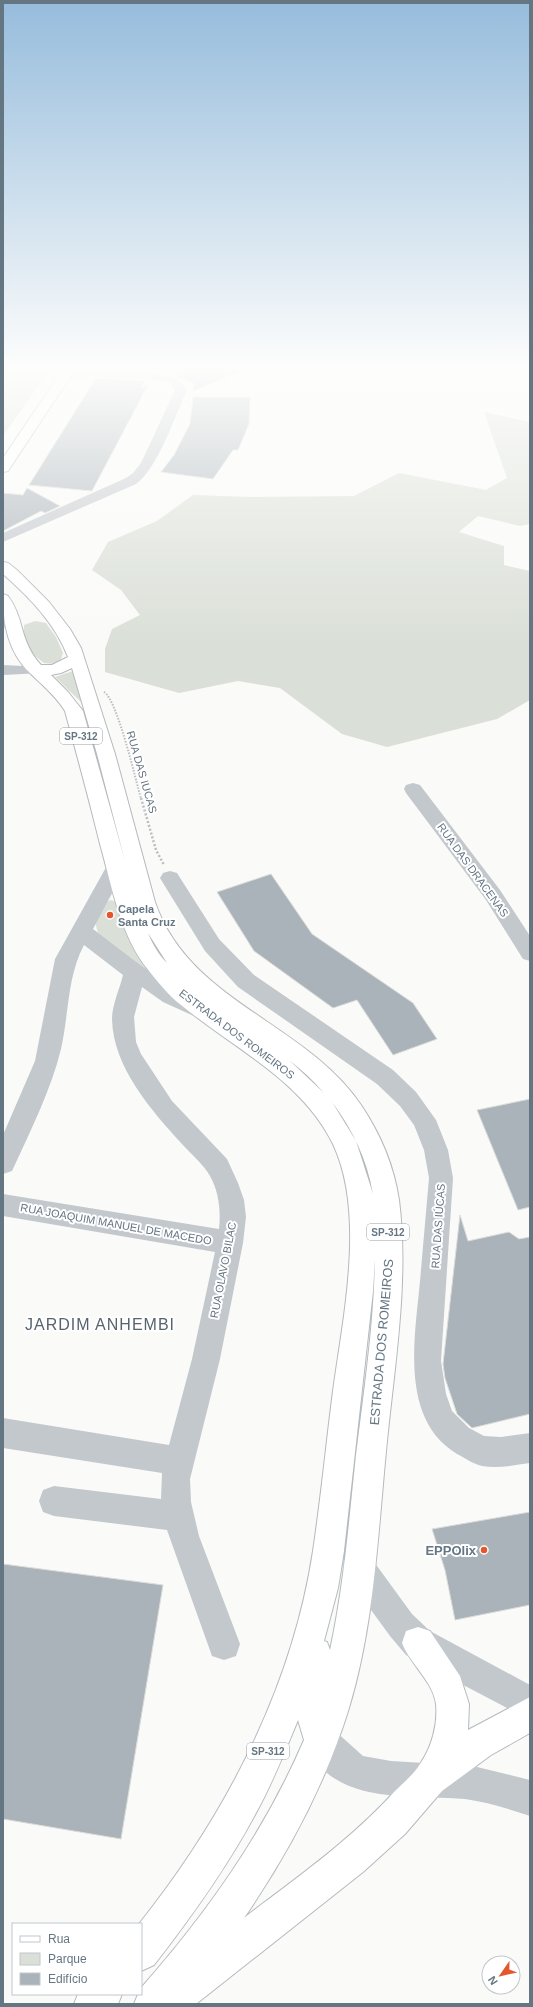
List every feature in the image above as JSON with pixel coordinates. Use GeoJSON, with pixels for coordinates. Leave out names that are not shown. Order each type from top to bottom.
{"type":"FeatureCollection","features":[{"type":"Feature","properties":{"kind":"main road"},"geometry":{"type":"LineString","coordinates":[[3,468],[9,459]]}},
{"type":"Feature","properties":{"kind":"main road","name":"ESTRADA DOS ROMEIROS"},"geometry":{"type":"LineString","coordinates":[[3,562],[8,570],[66,635],[76,659],[99,731],[146,905],[161,939],[172,956],[202,987],[300,1057],[324,1077],[354,1113],[375,1156],[387,1204],[388,1262],[380,1368],[341,1571],[303,1661],[263,1763],[246,1798],[207,1864],[175,1911],[142,1951]]}},
{"type":"Feature","properties":{"kind":"main road","name":"ESTRADA DOS ROMEIROS"},"geometry":{"type":"LineString","coordinates":[[4,601],[19,619],[20,648],[36,670],[62,694],[74,711],[128,909],[143,946],[155,964],[170,981],[206,1014],[291,1074],[320,1105],[344,1141],[358,1183],[362,1228],[360,1292],[341,1571]]}},
{"type":"Feature","properties":{"kind":"main road"},"geometry":{"type":"LineString","coordinates":[[19,619],[53,619]]}},
{"type":"Feature","properties":{"kind":"main road"},"geometry":{"type":"LineString","coordinates":[[36,670],[55,670],[76,659]]}},
{"type":"Feature","properties":{"kind":"main road"},"geometry":{"type":"LineString","coordinates":[[153,2004],[179,1975],[253,1874],[297,1795],[321,1741],[311,1705],[311,1686],[341,1571]]}},
{"type":"Feature","properties":{"kind":"main road"},"geometry":{"type":"LineString","coordinates":[[164,2004],[350,1859],[392,1821],[430,1779],[444,1756],[450,1735],[453,1714],[450,1692],[418,1643]]}},
{"type":"Feature","properties":{"kind":"main road"},"geometry":{"type":"LineString","coordinates":[[430,1779],[479,1743],[530,1714]]}},
{"type":"Feature","properties":{"kind":"main road"},"geometry":{"type":"LineString","coordinates":[[93,2004],[102,1995]]}},
{"type":"Feature","properties":{"kind":"street"},"geometry":{"type":"LineString","coordinates":[[3,538],[131,481],[138,476],[149,459]]}},
{"type":"Feature","properties":{"kind":"street"},"geometry":{"type":"LineString","coordinates":[[3,670],[36,670]]}},
{"type":"Feature","properties":{"kind":"street","name":"RUA DAS DRACENAS"},"geometry":{"type":"LineString","coordinates":[[413,788],[489,890],[518,932],[530,953]]}},
{"type":"Feature","properties":{"kind":"street"},"geometry":{"type":"LineString","coordinates":[[3,1163],[46,1062],[51,1041],[61,974],[66,959],[116,867]]}},
{"type":"Feature","properties":{"kind":"street","name":"RUA DAS IÚCAS"},"geometry":{"type":"LineString","coordinates":[[170,878],[212,945],[246,981],[385,1078],[408,1099],[424,1120],[436,1150],[441,1178],[427,1361],[432,1394],[441,1420],[459,1438],[481,1451],[501,1452],[530,1448]]}},
{"type":"Feature","properties":{"kind":"street"},"geometry":{"type":"LineString","coordinates":[[82,932],[135,972],[171,996],[206,1014]]}},
{"type":"Feature","properties":{"kind":"street","name":"RUA OLAVO BILAC"},"geometry":{"type":"LineString","coordinates":[[135,972],[124,1017],[125,1042],[136,1068],[164,1108],[218,1167],[226,1183],[231,1200],[233,1218],[230,1243],[206,1359],[177,1470],[176,1502],[184,1536],[224,1644]]}},
{"type":"Feature","properties":{"kind":"street","name":"RUA JOAQUIM MANUEL DE MACEDO"},"geometry":{"type":"LineString","coordinates":[[3,1205],[230,1243]]}},
{"type":"Feature","properties":{"kind":"street"},"geometry":{"type":"LineString","coordinates":[[3,1434],[177,1470]]}},
{"type":"Feature","properties":{"kind":"street"},"geometry":{"type":"LineString","coordinates":[[54,1501],[179,1516]]}},
{"type":"Feature","properties":{"kind":"street"},"geometry":{"type":"LineString","coordinates":[[341,1571],[401,1625],[418,1643],[530,1703]]}},
{"type":"Feature","properties":{"kind":"street"},"geometry":{"type":"LineString","coordinates":[[321,1741],[350,1768],[370,1775],[390,1779],[430,1779],[467,1782],[504,1789],[530,1798]]}},
{"type":"Feature","properties":{"kind":"path","name":"RUA DAS IUCAS"},"geometry":{"type":"LineString","coordinates":[[85,686],[98,688],[108,694],[112,702],[156,850],[170,878]]}},
{"type":"Feature","properties":{"kind":"green space"},"geometry":{"type":"Polygon","coordinates":[[[500,459],[530,459],[530,524],[520,526],[478,516],[459,532],[504,546],[504,565],[530,571],[530,700],[497,719],[387,747],[342,734],[280,688],[238,681],[179,693],[105,672],[105,649],[112,629],[140,615],[121,590],[92,570],[108,542],[157,521],[193,495],[251,497],[354,496],[399,473],[486,490],[507,478],[500,459]]]}},
{"type":"Feature","properties":{"kind":"green space"},"geometry":{"type":"Polygon","coordinates":[[[35,621],[46,623],[56,637],[63,653],[60,662],[54,664],[44,663],[32,652],[26,642],[24,625],[35,621]]]}},
{"type":"Feature","properties":{"kind":"green space"},"geometry":{"type":"Polygon","coordinates":[[[73,671],[83,704],[55,677],[73,671]]]}},
{"type":"Feature","properties":{"kind":"green space"},"geometry":{"type":"Polygon","coordinates":[[[111,900],[116,902],[123,925],[133,946],[159,985],[98,933],[95,922],[108,901],[111,900]]]}},
{"type":"Feature","properties":{"kind":"building"},"geometry":{"type":"Polygon","coordinates":[[[45,459],[109,459],[92,491],[29,485],[45,459]]]}},
{"type":"Feature","properties":{"kind":"building"},"geometry":{"type":"Polygon","coordinates":[[[171,459],[227,459],[213,479],[161,472],[171,459]]]}},
{"type":"Feature","properties":{"kind":"building"},"geometry":{"type":"Polygon","coordinates":[[[27,488],[60,506],[45,513],[41,511],[3,531],[3,493],[23,495],[27,488]]]}},
{"type":"Feature","properties":{"kind":"building"},"geometry":{"type":"Polygon","coordinates":[[[271,874],[312,934],[413,1003],[437,1039],[393,1055],[357,1000],[333,1008],[254,951],[217,892],[271,874]]]}},
{"type":"Feature","properties":{"kind":"building"},"geometry":{"type":"Polygon","coordinates":[[[530,1099],[530,1207],[518,1210],[477,1110],[530,1099]]]}},
{"type":"Feature","properties":{"kind":"building"},"geometry":{"type":"Polygon","coordinates":[[[460,1215],[468,1241],[509,1232],[519,1239],[530,1237],[530,1414],[472,1428],[457,1414],[445,1378],[443,1364],[460,1215]]]}},
{"type":"Feature","properties":{"kind":"building","name":"EPPOlix"},"geometry":{"type":"Polygon","coordinates":[[[530,1512],[530,1605],[455,1620],[445,1570],[432,1529],[530,1512]]]}},
{"type":"Feature","properties":{"kind":"building"},"geometry":{"type":"Polygon","coordinates":[[[3,1564],[163,1585],[121,1839],[3,1819],[3,1564]]]}},
{"type":"Feature","properties":{"kind":"place","name":"Capela Santa Cruz"},"geometry":{"type":"Point","coordinates":[110,915]}},
{"type":"Feature","properties":{"kind":"place","name":"EPPOlix"},"geometry":{"type":"Point","coordinates":[484,1550]}},
{"type":"Feature","properties":{"kind":"district","name":"JARDIM ANHEMBI"},"geometry":{"type":"Point","coordinates":[100,1324]}}]}
